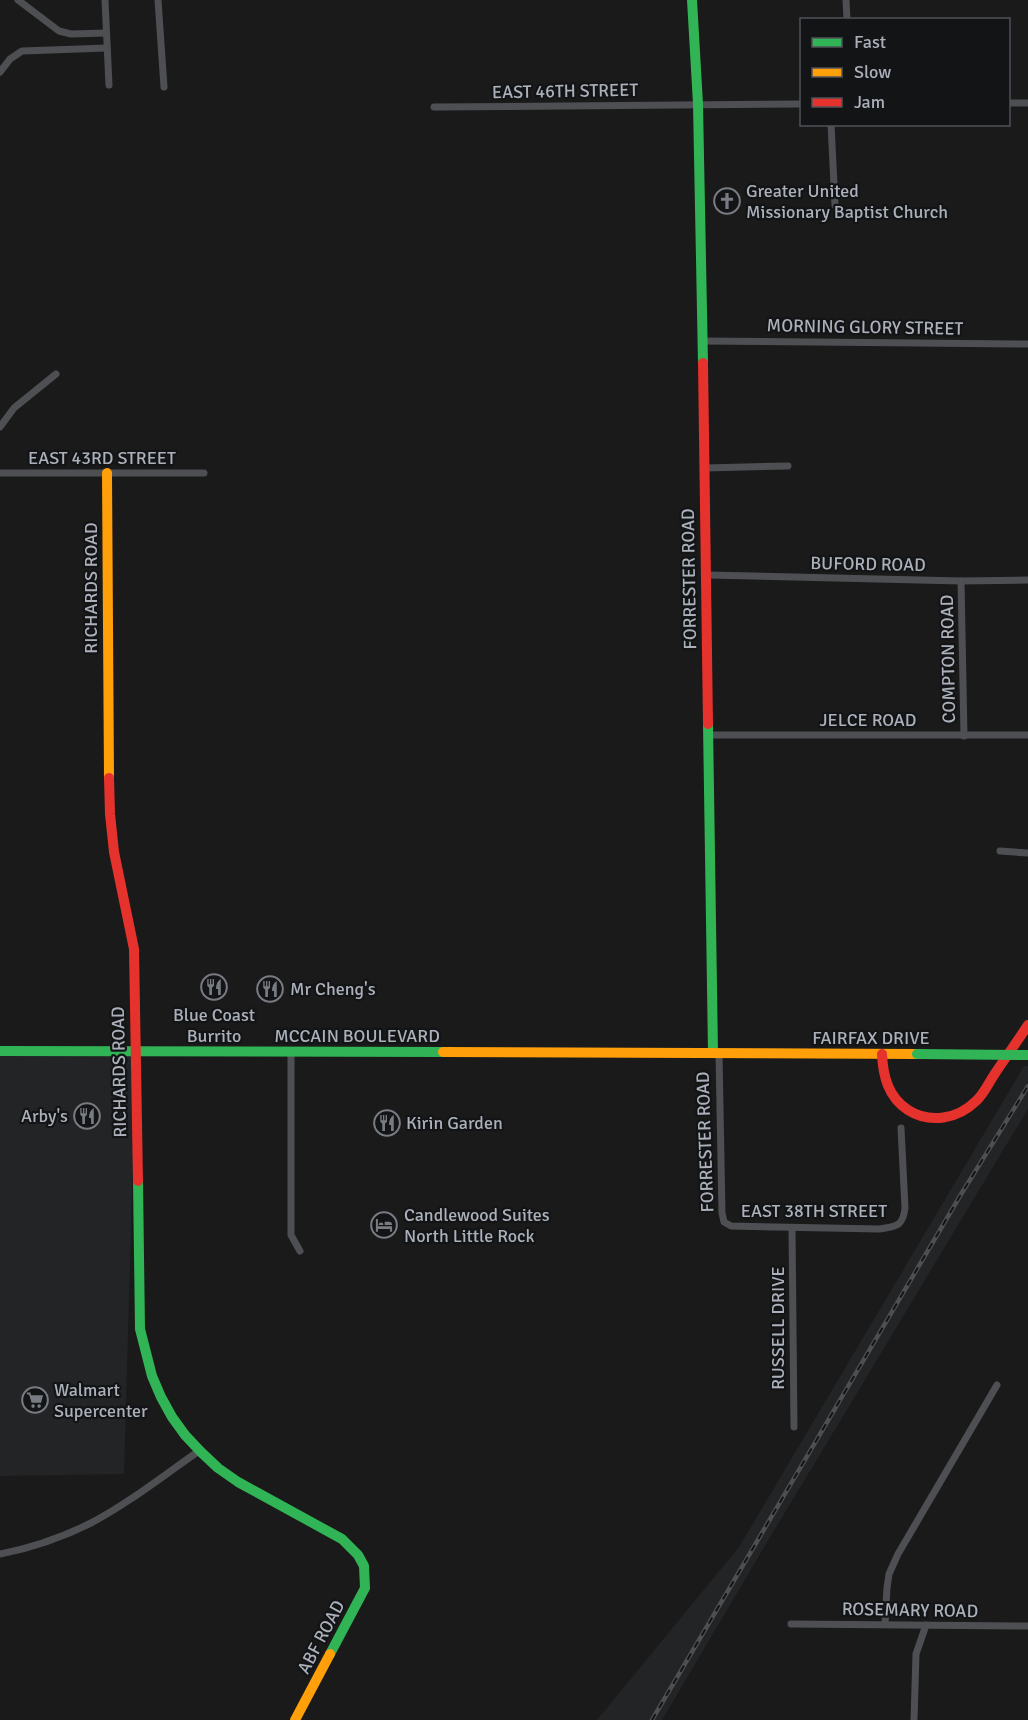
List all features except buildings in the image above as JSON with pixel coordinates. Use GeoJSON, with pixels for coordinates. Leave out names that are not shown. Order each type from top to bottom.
{"type":"FeatureCollection","features":[{"type":"Feature","properties":{"kind":"street"},"geometry":{"type":"LineString","coordinates":[[18,0],[59,31],[71,34],[106,33]]}},
{"type":"Feature","properties":{"kind":"street"},"geometry":{"type":"LineString","coordinates":[[105,0],[109,85]]}},
{"type":"Feature","properties":{"kind":"street"},"geometry":{"type":"LineString","coordinates":[[158,0],[164,87]]}},
{"type":"Feature","properties":{"kind":"street","name":"FORRESTER ROAD"},"geometry":{"type":"LineString","coordinates":[[692,0],[698,105],[708,735],[716,1053],[722,1213],[724,1222],[731,1226]]}},
{"type":"Feature","properties":{"kind":"street"},"geometry":{"type":"LineString","coordinates":[[846,0],[847,18]]}},
{"type":"Feature","properties":{"kind":"street"},"geometry":{"type":"LineString","coordinates":[[0,72],[10,59],[22,51],[107,48]]}},
{"type":"Feature","properties":{"kind":"street"},"geometry":{"type":"LineString","coordinates":[[1010,104],[1028,103]]}},
{"type":"Feature","properties":{"kind":"street"},"geometry":{"type":"LineString","coordinates":[[698,105],[800,104]]}},
{"type":"Feature","properties":{"kind":"street","name":"EAST 46TH STREET"},"geometry":{"type":"LineString","coordinates":[[434,107],[698,105]]}},
{"type":"Feature","properties":{"kind":"street"},"geometry":{"type":"LineString","coordinates":[[831,126],[835,205]]}},
{"type":"Feature","properties":{"kind":"street","name":"MORNING GLORY STREET"},"geometry":{"type":"LineString","coordinates":[[703,341],[1028,344]]}},
{"type":"Feature","properties":{"kind":"street"},"geometry":{"type":"LineString","coordinates":[[0,427],[14,408],[56,375]]}},
{"type":"Feature","properties":{"kind":"street"},"geometry":{"type":"LineString","coordinates":[[704,468],[788,466]]}},
{"type":"Feature","properties":{"kind":"street","name":"EAST 43RD STREET"},"geometry":{"type":"LineString","coordinates":[[0,473],[204,473]]}},
{"type":"Feature","properties":{"kind":"street","name":"RICHARDS ROAD"},"geometry":{"type":"LineString","coordinates":[[107,473],[110,821],[114,855],[134,949],[139,1302],[142,1339],[151,1375],[164,1405],[184,1435],[199,1451],[222,1472],[238,1482],[342,1539],[357,1551],[365,1567]]}},
{"type":"Feature","properties":{"kind":"street","name":"BUFORD ROAD"},"geometry":{"type":"LineString","coordinates":[[707,575],[961,581],[1028,580]]}},
{"type":"Feature","properties":{"kind":"street","name":"COMPTON ROAD"},"geometry":{"type":"LineString","coordinates":[[961,581],[964,736]]}},
{"type":"Feature","properties":{"kind":"street","name":"JELCE ROAD"},"geometry":{"type":"LineString","coordinates":[[708,735],[1028,735]]}},
{"type":"Feature","properties":{"kind":"street"},"geometry":{"type":"LineString","coordinates":[[1000,851],[1028,853]]}},
{"type":"Feature","properties":{"kind":"street"},"geometry":{"type":"LineString","coordinates":[[882,1054],[885,1080],[902,1106],[910,1112],[925,1117],[949,1117],[964,1111],[977,1100],[1028,1025]]}},
{"type":"Feature","properties":{"kind":"street","name":"MCCAIN BOULEVARD"},"geometry":{"type":"LineString","coordinates":[[0,1051],[716,1053]]}},
{"type":"Feature","properties":{"kind":"street"},"geometry":{"type":"LineString","coordinates":[[291,1053],[291,1235],[300,1251]]}},
{"type":"Feature","properties":{"kind":"street","name":"FAIRFAX DRIVE"},"geometry":{"type":"LineString","coordinates":[[716,1053],[1028,1055]]}},
{"type":"Feature","properties":{"kind":"street","name":"EAST 38TH STREET"},"geometry":{"type":"LineString","coordinates":[[731,1226],[879,1229],[897,1225],[903,1220],[905,1208],[901,1128]]}},
{"type":"Feature","properties":{"kind":"street","name":"RUSSELL DRIVE"},"geometry":{"type":"LineString","coordinates":[[792,1228],[794,1427]]}},
{"type":"Feature","properties":{"kind":"street"},"geometry":{"type":"LineString","coordinates":[[885,1624],[888,1581],[898,1554],[997,1385]]}},
{"type":"Feature","properties":{"kind":"street"},"geometry":{"type":"LineString","coordinates":[[0,1554],[53,1539],[91,1523],[199,1451]]}},
{"type":"Feature","properties":{"kind":"street","name":"ABF ROAD"},"geometry":{"type":"LineString","coordinates":[[295,1720],[365,1588],[367,1580],[365,1567]]}},
{"type":"Feature","properties":{"kind":"street","name":"ROSEMARY ROAD"},"geometry":{"type":"LineString","coordinates":[[791,1624],[1028,1626]]}},
{"type":"Feature","properties":{"kind":"street"},"geometry":{"type":"LineString","coordinates":[[914,1720],[916,1654],[926,1625]]}},
{"type":"Feature","properties":{"kind":"shaded area"},"geometry":{"type":"Polygon","coordinates":[[[0,1051],[136,1051],[124,1474],[0,1476],[0,1051]]]}},
{"type":"Feature","properties":{"kind":"shaded area"},"geometry":{"type":"Polygon","coordinates":[[[1024,1066],[1028,1066],[1028,1109],[662,1720],[597,1720],[739,1547],[1024,1066]]]}},
{"type":"Feature","properties":{"kind":"railway"},"geometry":{"type":"LineString","coordinates":[[652,1720],[960,1196],[1028,1086]]}},
{"type":"Feature","properties":{"kind":"traffic: fast"},"geometry":{"type":"LineString","coordinates":[[692,0],[698,104],[703,363]]}},
{"type":"Feature","properties":{"kind":"traffic: fast"},"geometry":{"type":"LineString","coordinates":[[708,724],[713,1053]]}},
{"type":"Feature","properties":{"kind":"traffic: fast"},"geometry":{"type":"LineString","coordinates":[[0,1051],[443,1052]]}},
{"type":"Feature","properties":{"kind":"traffic: fast"},"geometry":{"type":"LineString","coordinates":[[917,1054],[1028,1055]]}},
{"type":"Feature","properties":{"kind":"traffic: fast"},"geometry":{"type":"LineString","coordinates":[[138,1181],[140,1329],[152,1376],[172,1417],[185,1435],[218,1468],[238,1482],[342,1539],[358,1555],[364,1566],[365,1588],[330,1654]]}},
{"type":"Feature","properties":{"kind":"traffic: slow"},"geometry":{"type":"LineString","coordinates":[[107,473],[109,778]]}},
{"type":"Feature","properties":{"kind":"traffic: slow"},"geometry":{"type":"LineString","coordinates":[[443,1052],[917,1054]]}},
{"type":"Feature","properties":{"kind":"traffic: slow"},"geometry":{"type":"LineString","coordinates":[[295,1720],[330,1654]]}},
{"type":"Feature","properties":{"kind":"traffic: jam"},"geometry":{"type":"LineString","coordinates":[[703,363],[708,724]]}},
{"type":"Feature","properties":{"kind":"traffic: jam"},"geometry":{"type":"LineString","coordinates":[[109,778],[114,852],[134,949],[138,1181]]}},
{"type":"Feature","properties":{"kind":"traffic: jam"},"geometry":{"type":"LineString","coordinates":[[882,1054],[888,1085],[901,1105],[925,1117],[944,1118],[961,1112],[979,1098],[1028,1025]]}},
{"type":"Feature","properties":{"kind":"place","name":"Greater United Missionary Baptist Church"},"geometry":{"type":"Point","coordinates":[727,201]}},
{"type":"Feature","properties":{"kind":"place","name":"Blue Coast Burrito"},"geometry":{"type":"Point","coordinates":[214,987]}},
{"type":"Feature","properties":{"kind":"place","name":"Mr Cheng's"},"geometry":{"type":"Point","coordinates":[270,989]}},
{"type":"Feature","properties":{"kind":"place","name":"Arby's"},"geometry":{"type":"Point","coordinates":[87,1116]}},
{"type":"Feature","properties":{"kind":"place","name":"Kirin Garden"},"geometry":{"type":"Point","coordinates":[387,1123]}},
{"type":"Feature","properties":{"kind":"place","name":"Candlewood Suites North Little Rock"},"geometry":{"type":"Point","coordinates":[384,1225]}},
{"type":"Feature","properties":{"kind":"place","name":"Walmart Supercenter"},"geometry":{"type":"Point","coordinates":[35,1400]}}]}
